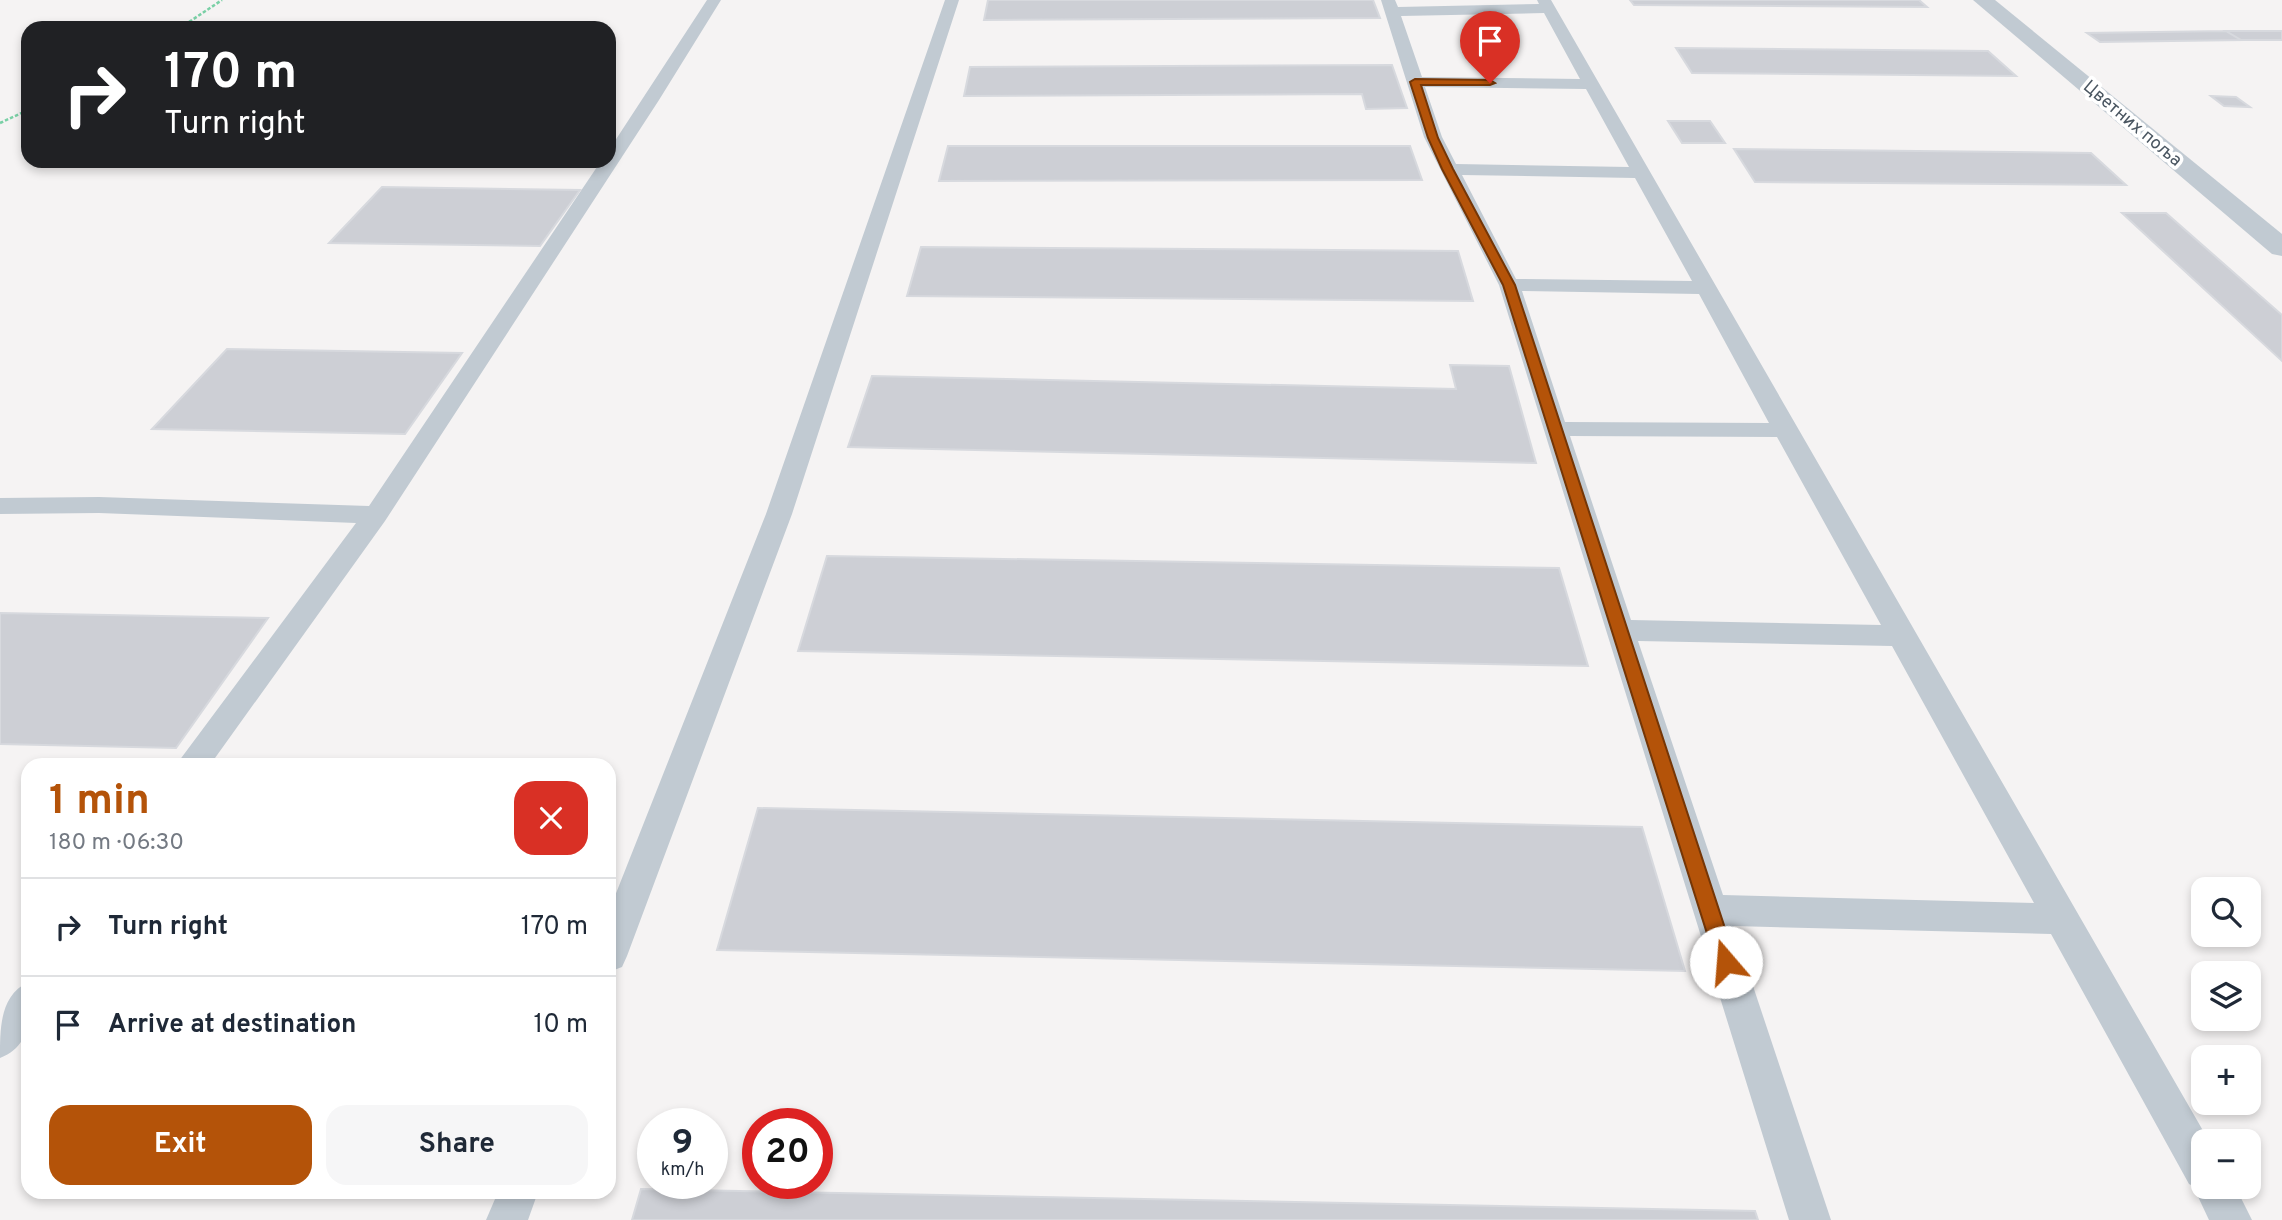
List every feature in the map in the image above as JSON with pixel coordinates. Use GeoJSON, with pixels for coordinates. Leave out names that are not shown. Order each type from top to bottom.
{"type":"FeatureCollection","features":[{"type":"Feature","properties":{"kind":"street","name":"Цветних поља"},"geometry":{"type":"LineString","coordinates":[[1983,0],[2282,248]]}},
{"type":"Feature","properties":{"kind":"lane"},"geometry":{"type":"LineString","coordinates":[[616,153],[714,0]]}},
{"type":"Feature","properties":{"kind":"lane"},"geometry":{"type":"LineString","coordinates":[[616,938],[779,514],[952,0]]}},
{"type":"Feature","properties":{"kind":"lane"},"geometry":{"type":"LineString","coordinates":[[1810,1220],[1509,285],[1433,138],[1390,6],[1546,4],[2191,1149]]}},
{"type":"Feature","properties":{"kind":"lane"},"geometry":{"type":"LineString","coordinates":[[1415,82],[1591,83]]}},
{"type":"Feature","properties":{"kind":"lane"},"geometry":{"type":"LineString","coordinates":[[197,758],[376,515],[606,168]]}},
{"type":"Feature","properties":{"kind":"lane"},"geometry":{"type":"LineString","coordinates":[[1448,169],[1641,173]]}},
{"type":"Feature","properties":{"kind":"lane"},"geometry":{"type":"LineString","coordinates":[[1509,285],[1706,288]]}},
{"type":"Feature","properties":{"kind":"lane"},"geometry":{"type":"LineString","coordinates":[[1555,429],[1786,430]]}},
{"type":"Feature","properties":{"kind":"lane"},"geometry":{"type":"LineString","coordinates":[[0,506],[99,505],[376,515]]}},
{"type":"Feature","properties":{"kind":"lane"},"geometry":{"type":"LineString","coordinates":[[1620,630],[1902,636]]}},
{"type":"Feature","properties":{"kind":"lane"},"geometry":{"type":"LineString","coordinates":[[1709,910],[2062,919]]}},
{"type":"Feature","properties":{"kind":"lane"},"geometry":{"type":"LineString","coordinates":[[0,1040],[21,1009]]}},
{"type":"Feature","properties":{"kind":"lane"},"geometry":{"type":"LineString","coordinates":[[507,1220],[515,1199]]}},
{"type":"Feature","properties":{"kind":"lane"},"geometry":{"type":"LineString","coordinates":[[2220,1199],[2231,1220]]}},
{"type":"Feature","properties":{"kind":"path"},"geometry":{"type":"LineString","coordinates":[[190,21],[222,0]]}},
{"type":"Feature","properties":{"kind":"path"},"geometry":{"type":"LineString","coordinates":[[0,122],[21,113]]}},
{"type":"Feature","properties":{"kind":"building"},"geometry":{"type":"Polygon","coordinates":[[[988,0],[1373,0],[1380,18],[984,20],[988,0]]]}},
{"type":"Feature","properties":{"kind":"building"},"geometry":{"type":"Polygon","coordinates":[[[1630,0],[1919,0],[1927,7],[1634,5],[1630,0]]]}},
{"type":"Feature","properties":{"kind":"building"},"geometry":{"type":"Polygon","coordinates":[[[2226,31],[2282,31],[2282,40],[2241,40],[2226,31]]]}},
{"type":"Feature","properties":{"kind":"building"},"geometry":{"type":"Polygon","coordinates":[[[2226,31],[2241,40],[2100,42],[2087,33],[2226,31]]]}},
{"type":"Feature","properties":{"kind":"building"},"geometry":{"type":"Polygon","coordinates":[[[1676,48],[1988,51],[2016,76],[1692,73],[1676,48]]]}},
{"type":"Feature","properties":{"kind":"building"},"geometry":{"type":"Polygon","coordinates":[[[1392,65],[1407,108],[1366,109],[1362,94],[964,96],[970,67],[1392,65]]]}},
{"type":"Feature","properties":{"kind":"building"},"geometry":{"type":"Polygon","coordinates":[[[2211,96],[2236,97],[2250,107],[2224,106],[2211,96]]]}},
{"type":"Feature","properties":{"kind":"building"},"geometry":{"type":"Polygon","coordinates":[[[1668,121],[1710,121],[1725,143],[1682,143],[1668,121]]]}},
{"type":"Feature","properties":{"kind":"building"},"geometry":{"type":"Polygon","coordinates":[[[948,146],[1410,146],[1422,180],[939,181],[948,146]]]}},
{"type":"Feature","properties":{"kind":"building"},"geometry":{"type":"Polygon","coordinates":[[[1734,149],[2091,153],[2126,185],[1755,182],[1734,149]]]}},
{"type":"Feature","properties":{"kind":"building"},"geometry":{"type":"Polygon","coordinates":[[[382,187],[580,190],[540,246],[329,243],[382,187]]]}},
{"type":"Feature","properties":{"kind":"building"},"geometry":{"type":"Polygon","coordinates":[[[2122,213],[2166,213],[2282,315],[2282,361],[2122,213]]]}},
{"type":"Feature","properties":{"kind":"building"},"geometry":{"type":"Polygon","coordinates":[[[921,247],[1458,251],[1473,301],[907,296],[921,247]]]}},
{"type":"Feature","properties":{"kind":"building"},"geometry":{"type":"Polygon","coordinates":[[[227,349],[462,353],[405,434],[152,429],[227,349]]]}},
{"type":"Feature","properties":{"kind":"building"},"geometry":{"type":"Polygon","coordinates":[[[1450,365],[1509,366],[1536,463],[848,447],[872,376],[1456,389],[1450,365]]]}},
{"type":"Feature","properties":{"kind":"building"},"geometry":{"type":"Polygon","coordinates":[[[827,556],[1559,568],[1588,666],[798,651],[827,556]]]}},
{"type":"Feature","properties":{"kind":"building"},"geometry":{"type":"Polygon","coordinates":[[[0,613],[268,618],[176,748],[0,744],[0,613]]]}},
{"type":"Feature","properties":{"kind":"building"},"geometry":{"type":"Polygon","coordinates":[[[758,808],[1642,827],[1685,971],[717,950],[758,808]]]}},
{"type":"Feature","properties":{"kind":"building"},"geometry":{"type":"Polygon","coordinates":[[[728,1191],[742,1191],[742,1199],[833,1199],[833,1193],[1755,1211],[1758,1220],[632,1220],[638,1199],[728,1199],[728,1191]]]}},
{"type":"Feature","properties":{"kind":"route"},"geometry":{"type":"LineString","coordinates":[[1490,83],[1415,82],[1433,138],[1509,285],[1726,962]]}}]}
